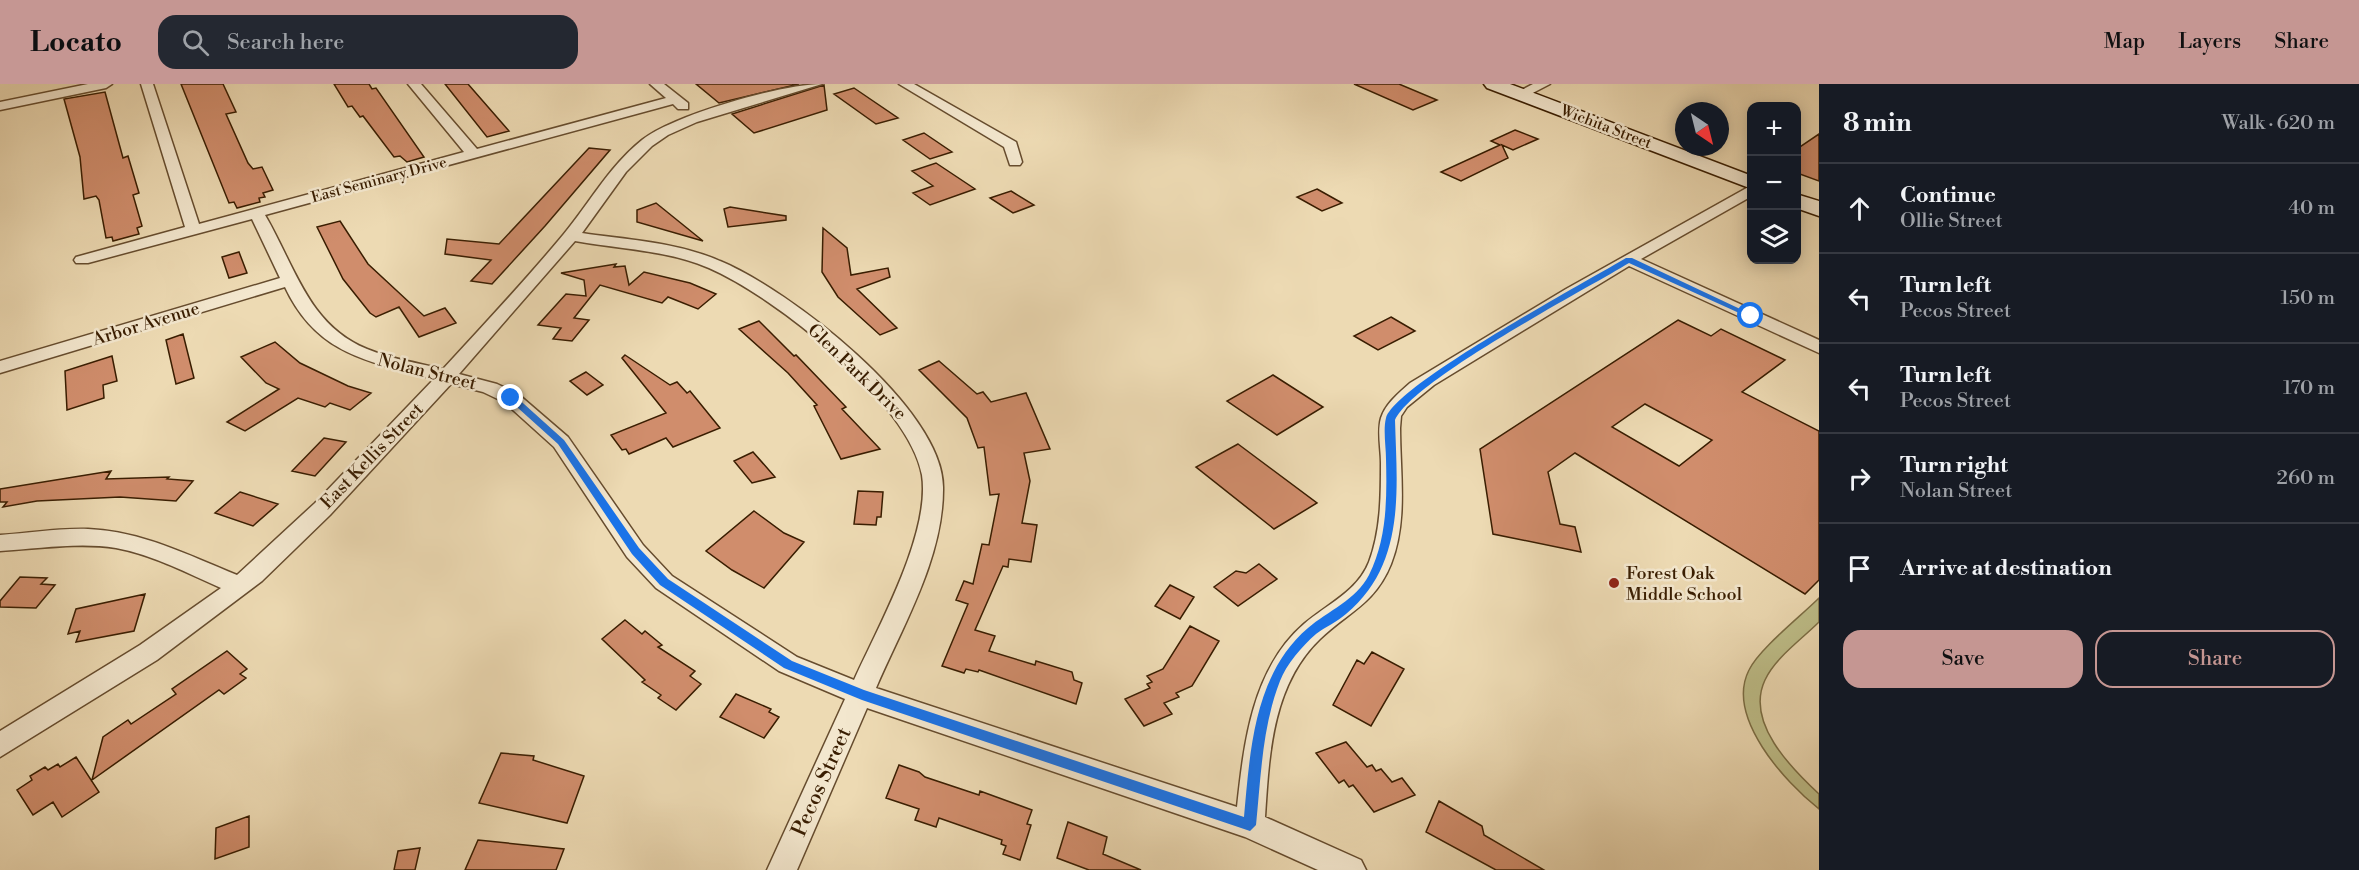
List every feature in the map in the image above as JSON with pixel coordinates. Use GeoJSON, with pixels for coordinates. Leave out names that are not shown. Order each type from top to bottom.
{"type":"FeatureCollection","features":[{"type":"Feature","properties":{"kind":"main road","name":"Wichita Street"},"geometry":{"type":"LineString","coordinates":[[1493,84],[1747,181]]}},
{"type":"Feature","properties":{"kind":"main road"},"geometry":{"type":"LineString","coordinates":[[1801,202],[1819,209]]}},
{"type":"Feature","properties":{"kind":"street"},"geometry":{"type":"LineString","coordinates":[[0,106],[106,84]]}},
{"type":"Feature","properties":{"kind":"street"},"geometry":{"type":"LineString","coordinates":[[147,84],[194,231]]}},
{"type":"Feature","properties":{"kind":"street"},"geometry":{"type":"LineString","coordinates":[[414,84],[474,155]]}},
{"type":"Feature","properties":{"kind":"street"},"geometry":{"type":"LineString","coordinates":[[656,84],[697,118],[816,84]]}},
{"type":"Feature","properties":{"kind":"street"},"geometry":{"type":"LineString","coordinates":[[905,84],[1011,145],[1015,162]]}},
{"type":"Feature","properties":{"kind":"street"},"geometry":{"type":"LineString","coordinates":[[1520,94],[1544,84]]}},
{"type":"Feature","properties":{"kind":"street","name":"East Seminary Drive"},"geometry":{"type":"LineString","coordinates":[[82,261],[675,100]]}},
{"type":"Feature","properties":{"kind":"street","name":"East Kellis Street"},"geometry":{"type":"LineString","coordinates":[[0,745],[151,651],[239,586],[284,548],[372,459],[448,376],[571,236],[630,159],[661,133],[697,118]]}},
{"type":"Feature","properties":{"kind":"street"},"geometry":{"type":"LineString","coordinates":[[1250,825],[1257,748],[1275,679],[1288,658],[1312,631],[1342,611],[1372,579],[1387,543],[1392,489],[1390,420],[1395,409],[1420,386],[1488,343],[1747,192]]}},
{"type":"Feature","properties":{"kind":"street","name":"Nolan Street"},"geometry":{"type":"LineString","coordinates":[[256,213],[306,313],[322,332],[345,347],[383,361],[490,388],[511,398],[561,442],[635,551],[664,582],[788,664],[862,694],[1250,825],[1352,870]]}},
{"type":"Feature","properties":{"kind":"street","name":"Glen Park Drive"},"geometry":{"type":"LineString","coordinates":[[571,236],[689,256],[713,264],[753,283],[786,305],[822,336],[881,390],[908,420],[923,446],[932,474],[930,515],[918,564],[862,694]]}},
{"type":"Feature","properties":{"kind":"street"},"geometry":{"type":"LineString","coordinates":[[1629,260],[1819,347]]}},
{"type":"Feature","properties":{"kind":"street","name":"Arbor Avenue"},"geometry":{"type":"LineString","coordinates":[[0,367],[291,280]]}},
{"type":"Feature","properties":{"kind":"street"},"geometry":{"type":"LineString","coordinates":[[0,543],[87,537],[116,540],[150,548],[239,586]]}},
{"type":"Feature","properties":{"kind":"street","name":"Pecos Street"},"geometry":{"type":"LineString","coordinates":[[782,870],[862,694]]}},
{"type":"Feature","properties":{"kind":"green space"},"geometry":{"type":"Polygon","coordinates":[[[1819,598],[1819,622],[1775,664],[1765,680],[1760,696],[1761,712],[1766,728],[1784,758],[1819,794],[1819,809],[1790,782],[1762,747],[1745,708],[1744,688],[1749,670],[1762,652],[1819,598]]]}},
{"type":"Feature","properties":{"kind":"building"},"geometry":{"type":"Polygon","coordinates":[[[181,84],[223,84],[236,112],[226,114],[248,163],[253,169],[262,167],[273,190],[263,193],[265,197],[259,198],[260,202],[237,208],[234,202],[229,203],[181,84]]]}},
{"type":"Feature","properties":{"kind":"building"},"geometry":{"type":"Polygon","coordinates":[[[334,84],[369,84],[372,89],[376,88],[424,157],[407,162],[400,156],[394,157],[363,116],[360,117],[352,106],[348,107],[334,84]]]}},
{"type":"Feature","properties":{"kind":"building"},"geometry":{"type":"Polygon","coordinates":[[[445,84],[468,84],[509,131],[487,137],[445,84]]]}},
{"type":"Feature","properties":{"kind":"building"},"geometry":{"type":"Polygon","coordinates":[[[696,84],[799,84],[719,103],[696,84]]]}},
{"type":"Feature","properties":{"kind":"building"},"geometry":{"type":"Polygon","coordinates":[[[1354,84],[1399,84],[1437,100],[1413,110],[1354,84]]]}},
{"type":"Feature","properties":{"kind":"building"},"geometry":{"type":"Polygon","coordinates":[[[824,85],[827,110],[754,133],[732,114],[824,85]]]}},
{"type":"Feature","properties":{"kind":"building"},"geometry":{"type":"Polygon","coordinates":[[[854,88],[898,118],[876,124],[834,94],[854,88]]]}},
{"type":"Feature","properties":{"kind":"building"},"geometry":{"type":"Polygon","coordinates":[[[105,92],[123,158],[128,156],[139,193],[133,195],[142,226],[137,228],[139,234],[113,241],[112,237],[106,238],[99,200],[96,196],[84,199],[80,157],[64,99],[105,92]]]}},
{"type":"Feature","properties":{"kind":"building"},"geometry":{"type":"Polygon","coordinates":[[[1515,130],[1538,139],[1513,150],[1502,145],[1508,158],[1461,181],[1441,172],[1500,145],[1491,141],[1515,130]]]}},
{"type":"Feature","properties":{"kind":"building"},"geometry":{"type":"Polygon","coordinates":[[[924,133],[952,152],[930,159],[903,140],[924,133]]]}},
{"type":"Feature","properties":{"kind":"building"},"geometry":{"type":"Polygon","coordinates":[[[1819,134],[1819,181],[1801,174],[1801,146],[1819,134]]]}},
{"type":"Feature","properties":{"kind":"building"},"geometry":{"type":"Polygon","coordinates":[[[589,148],[610,150],[492,284],[471,281],[491,260],[445,254],[447,239],[499,244],[589,148]]]}},
{"type":"Feature","properties":{"kind":"building"},"geometry":{"type":"Polygon","coordinates":[[[936,163],[975,189],[930,205],[913,193],[933,186],[912,171],[936,163]]]}},
{"type":"Feature","properties":{"kind":"building"},"geometry":{"type":"Polygon","coordinates":[[[1317,189],[1342,203],[1322,211],[1297,197],[1317,189]]]}},
{"type":"Feature","properties":{"kind":"building"},"geometry":{"type":"Polygon","coordinates":[[[1011,191],[1034,205],[1013,213],[990,198],[1011,191]]]}},
{"type":"Feature","properties":{"kind":"building"},"geometry":{"type":"Polygon","coordinates":[[[656,203],[703,241],[637,222],[637,210],[656,203]]]}},
{"type":"Feature","properties":{"kind":"building"},"geometry":{"type":"Polygon","coordinates":[[[730,207],[786,216],[786,220],[728,227],[724,209],[730,207]]]}},
{"type":"Feature","properties":{"kind":"building"},"geometry":{"type":"Polygon","coordinates":[[[340,221],[368,264],[424,316],[445,308],[456,323],[419,337],[399,307],[376,317],[370,313],[343,279],[317,227],[340,221]]]}},
{"type":"Feature","properties":{"kind":"building"},"geometry":{"type":"Polygon","coordinates":[[[823,228],[847,248],[851,275],[888,268],[890,277],[857,289],[897,328],[880,335],[838,297],[822,272],[823,228]]]}},
{"type":"Feature","properties":{"kind":"building"},"geometry":{"type":"Polygon","coordinates":[[[239,252],[247,273],[229,278],[222,257],[239,252]]]}},
{"type":"Feature","properties":{"kind":"building"},"geometry":{"type":"Polygon","coordinates":[[[616,264],[614,267],[625,266],[629,285],[644,272],[690,283],[716,294],[698,309],[668,297],[662,303],[600,285],[574,318],[589,320],[572,341],[553,339],[561,328],[538,325],[566,294],[586,296],[584,280],[561,273],[616,264]]]}},
{"type":"Feature","properties":{"kind":"building"},"geometry":{"type":"Polygon","coordinates":[[[1391,317],[1415,331],[1378,350],[1354,336],[1391,317]]]}},
{"type":"Feature","properties":{"kind":"building"},"geometry":{"type":"Polygon","coordinates":[[[1678,320],[1711,336],[1721,329],[1785,360],[1742,392],[1819,431],[1819,580],[1805,594],[1575,453],[1548,472],[1560,524],[1575,527],[1581,552],[1493,534],[1480,449],[1678,320]],[[1645,404],[1612,427],[1679,466],[1712,440],[1645,404]]]}},
{"type":"Feature","properties":{"kind":"building"},"geometry":{"type":"Polygon","coordinates":[[[759,321],[794,356],[796,355],[846,407],[842,409],[880,449],[841,459],[814,406],[817,405],[788,373],[739,329],[759,321]]]}},
{"type":"Feature","properties":{"kind":"building"},"geometry":{"type":"Polygon","coordinates":[[[183,334],[194,378],[176,384],[166,340],[183,334]]]}},
{"type":"Feature","properties":{"kind":"building"},"geometry":{"type":"Polygon","coordinates":[[[275,342],[300,363],[348,386],[371,393],[350,410],[330,403],[325,407],[298,398],[245,431],[227,422],[279,389],[266,383],[241,357],[275,342]]]}},
{"type":"Feature","properties":{"kind":"building"},"geometry":{"type":"Polygon","coordinates":[[[625,355],[670,385],[677,382],[687,393],[690,391],[720,428],[673,447],[666,438],[629,454],[626,449],[622,450],[611,435],[666,413],[622,358],[625,355]]]}},
{"type":"Feature","properties":{"kind":"building"},"geometry":{"type":"Polygon","coordinates":[[[112,356],[117,381],[103,385],[104,398],[67,410],[65,371],[112,356]]]}},
{"type":"Feature","properties":{"kind":"building"},"geometry":{"type":"Polygon","coordinates":[[[939,361],[977,394],[983,392],[991,402],[1026,393],[1050,449],[1024,453],[1030,481],[1022,523],[1037,525],[1031,562],[1009,559],[1008,567],[1003,566],[975,630],[995,636],[989,651],[1035,665],[1036,661],[1072,672],[1074,680],[1082,683],[1076,704],[979,670],[978,672],[966,669],[964,673],[942,666],[968,604],[956,600],[964,581],[973,584],[982,544],[989,545],[999,494],[990,495],[984,447],[978,448],[967,418],[919,370],[939,361]]]}},
{"type":"Feature","properties":{"kind":"building"},"geometry":{"type":"Polygon","coordinates":[[[586,372],[603,385],[587,395],[570,381],[586,372]]]}},
{"type":"Feature","properties":{"kind":"building"},"geometry":{"type":"Polygon","coordinates":[[[1273,375],[1323,407],[1277,435],[1227,401],[1273,375]]]}},
{"type":"Feature","properties":{"kind":"building"},"geometry":{"type":"Polygon","coordinates":[[[324,438],[346,442],[315,476],[292,471],[324,438]]]}},
{"type":"Feature","properties":{"kind":"building"},"geometry":{"type":"Polygon","coordinates":[[[1238,444],[1317,503],[1274,529],[1196,467],[1238,444]]]}},
{"type":"Feature","properties":{"kind":"building"},"geometry":{"type":"Polygon","coordinates":[[[753,452],[775,477],[752,483],[734,461],[753,452]]]}},
{"type":"Feature","properties":{"kind":"building"},"geometry":{"type":"Polygon","coordinates":[[[111,471],[106,479],[169,477],[167,479],[193,481],[176,501],[120,497],[37,501],[3,507],[7,502],[0,502],[0,489],[111,471]]]}},
{"type":"Feature","properties":{"kind":"building"},"geometry":{"type":"Polygon","coordinates":[[[858,491],[883,492],[881,517],[877,517],[876,525],[854,524],[858,491]]]}},
{"type":"Feature","properties":{"kind":"building"},"geometry":{"type":"Polygon","coordinates":[[[240,492],[278,504],[253,526],[215,513],[240,492]]]}},
{"type":"Feature","properties":{"kind":"building"},"geometry":{"type":"Polygon","coordinates":[[[754,511],[784,533],[804,542],[764,588],[732,570],[706,551],[754,511]]]}},
{"type":"Feature","properties":{"kind":"building"},"geometry":{"type":"Polygon","coordinates":[[[1259,564],[1277,579],[1238,606],[1214,587],[1236,571],[1246,573],[1259,564]]]}},
{"type":"Feature","properties":{"kind":"building"},"geometry":{"type":"Polygon","coordinates":[[[20,577],[47,578],[41,584],[55,585],[36,608],[0,607],[0,601],[20,577]]]}},
{"type":"Feature","properties":{"kind":"building"},"geometry":{"type":"Polygon","coordinates":[[[1170,585],[1194,597],[1180,619],[1155,606],[1170,585]]]}},
{"type":"Feature","properties":{"kind":"building"},"geometry":{"type":"Polygon","coordinates":[[[145,594],[134,631],[76,642],[80,631],[68,634],[76,609],[145,594]]]}},
{"type":"Feature","properties":{"kind":"building"},"geometry":{"type":"Polygon","coordinates":[[[625,620],[642,634],[645,631],[662,645],[658,647],[695,671],[690,676],[701,684],[676,710],[658,698],[661,695],[642,682],[645,680],[602,639],[625,620]]]}},
{"type":"Feature","properties":{"kind":"building"},"geometry":{"type":"Polygon","coordinates":[[[1190,626],[1219,641],[1192,686],[1176,693],[1179,697],[1164,703],[1172,714],[1144,726],[1125,699],[1150,688],[1147,684],[1152,682],[1147,676],[1163,669],[1190,626]]]}},
{"type":"Feature","properties":{"kind":"building"},"geometry":{"type":"Polygon","coordinates":[[[227,651],[247,669],[240,674],[246,678],[224,694],[219,690],[92,780],[103,737],[128,720],[131,724],[176,694],[172,689],[227,651]]]}},
{"type":"Feature","properties":{"kind":"building"},"geometry":{"type":"Polygon","coordinates":[[[1372,652],[1404,669],[1371,726],[1333,705],[1357,660],[1364,664],[1372,652]]]}},
{"type":"Feature","properties":{"kind":"building"},"geometry":{"type":"Polygon","coordinates":[[[736,694],[771,709],[769,712],[779,717],[764,738],[720,717],[736,694]]]}},
{"type":"Feature","properties":{"kind":"building"},"geometry":{"type":"Polygon","coordinates":[[[1346,742],[1367,767],[1372,765],[1376,771],[1381,769],[1392,782],[1402,778],[1415,795],[1374,812],[1353,785],[1349,787],[1344,780],[1339,783],[1316,753],[1346,742]]]}},
{"type":"Feature","properties":{"kind":"building"},"geometry":{"type":"Polygon","coordinates":[[[501,753],[534,756],[533,760],[584,776],[567,823],[479,803],[501,753]]]}},
{"type":"Feature","properties":{"kind":"building"},"geometry":{"type":"Polygon","coordinates":[[[76,757],[99,792],[62,817],[53,802],[33,815],[17,790],[32,780],[30,776],[45,767],[48,770],[58,764],[60,767],[76,757]]]}},
{"type":"Feature","properties":{"kind":"building"},"geometry":{"type":"Polygon","coordinates":[[[899,765],[919,772],[925,777],[979,795],[980,791],[1032,810],[1027,824],[1031,825],[1020,860],[1003,854],[1006,846],[1001,844],[1002,840],[939,818],[936,827],[915,820],[919,809],[886,798],[899,765]]]}},
{"type":"Feature","properties":{"kind":"building"},"geometry":{"type":"Polygon","coordinates":[[[1439,801],[1482,826],[1484,835],[1544,870],[1496,870],[1426,832],[1439,801]]]}},
{"type":"Feature","properties":{"kind":"building"},"geometry":{"type":"Polygon","coordinates":[[[249,816],[249,847],[215,859],[216,828],[249,816]]]}},
{"type":"Feature","properties":{"kind":"building"},"geometry":{"type":"Polygon","coordinates":[[[1068,822],[1107,837],[1103,854],[1141,870],[1089,870],[1057,858],[1068,822]]]}},
{"type":"Feature","properties":{"kind":"building"},"geometry":{"type":"Polygon","coordinates":[[[478,840],[564,849],[556,870],[465,870],[478,840]]]}},
{"type":"Feature","properties":{"kind":"building"},"geometry":{"type":"Polygon","coordinates":[[[420,848],[415,870],[394,870],[398,851],[420,848]]]}},
{"type":"Feature","properties":{"kind":"place","name":"Forest Oak Middle School"},"geometry":{"type":"Point","coordinates":[1614,583]}},
{"type":"Feature","properties":{"kind":"route"},"geometry":{"type":"LineString","coordinates":[[511,398],[561,442],[635,551],[664,582],[700,608],[788,664],[862,694],[1250,825],[1257,748],[1275,679],[1288,658],[1312,631],[1342,611],[1372,579],[1387,543],[1392,489],[1390,420],[1395,409],[1420,386],[1629,260],[1751,316]]}}]}
